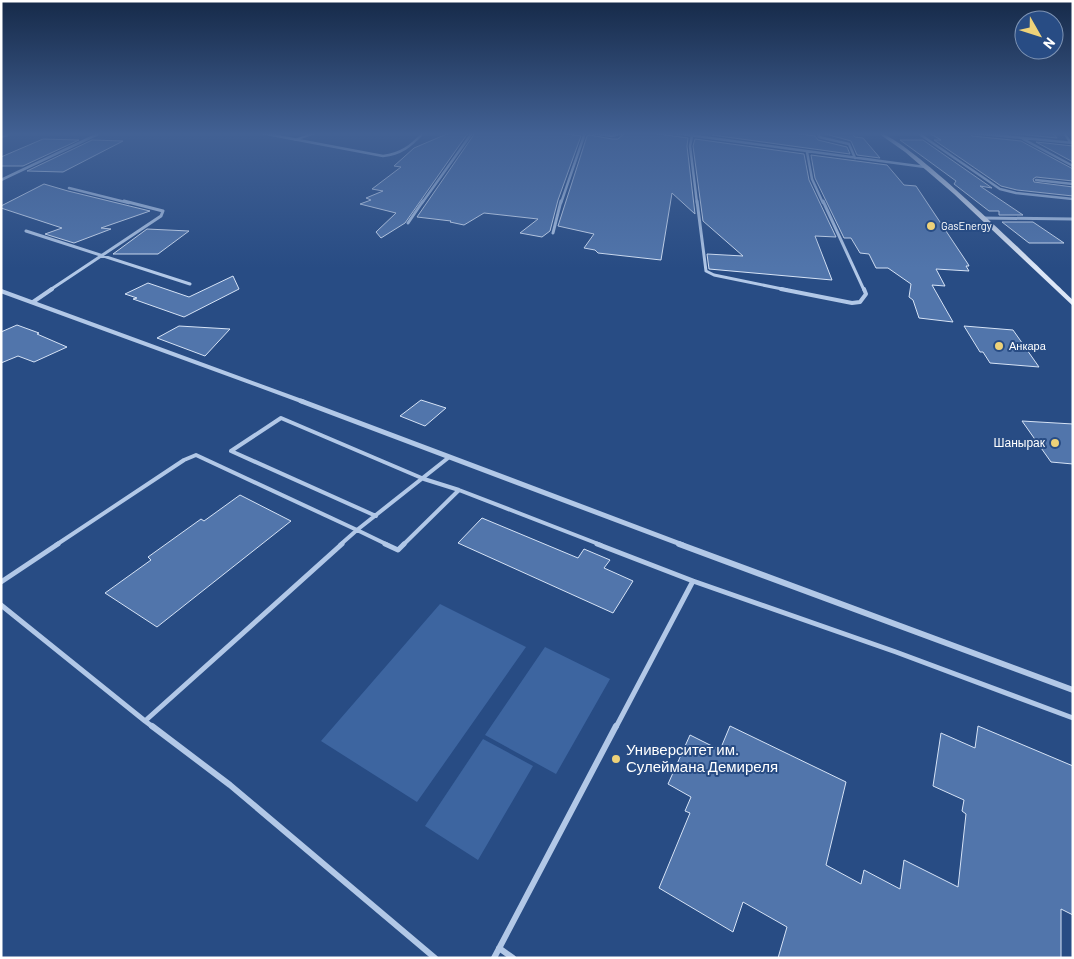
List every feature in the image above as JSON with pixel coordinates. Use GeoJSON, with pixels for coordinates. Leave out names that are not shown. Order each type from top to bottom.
{"type":"FeatureCollection","features":[{"type":"Feature","properties":{"kind":"main road"},"geometry":{"type":"LineString","coordinates":[[937,178],[1073,304]]}},
{"type":"Feature","properties":{"kind":"street"},"geometry":{"type":"LineString","coordinates":[[408,223],[440,178]]}},
{"type":"Feature","properties":{"kind":"street"},"geometry":{"type":"LineString","coordinates":[[553,233],[568,178]]}},
{"type":"Feature","properties":{"kind":"street"},"geometry":{"type":"LineString","coordinates":[[694,178],[705,269],[708,273],[846,304],[856,304],[862,301],[866,294],[812,178]]}},
{"type":"Feature","properties":{"kind":"street"},"geometry":{"type":"LineString","coordinates":[[984,178],[1000,189],[1016,193],[1073,199]]}},
{"type":"Feature","properties":{"kind":"street"},"geometry":{"type":"LineString","coordinates":[[1036,180],[1073,184]]}},
{"type":"Feature","properties":{"kind":"street"},"geometry":{"type":"LineString","coordinates":[[33,302],[161,216],[163,211],[69,188]]}},
{"type":"Feature","properties":{"kind":"street"},"geometry":{"type":"LineString","coordinates":[[982,218],[1073,219]]}},
{"type":"Feature","properties":{"kind":"street"},"geometry":{"type":"LineString","coordinates":[[26,231],[190,284]]}},
{"type":"Feature","properties":{"kind":"street"},"geometry":{"type":"LineString","coordinates":[[1,291],[1073,690]]}},
{"type":"Feature","properties":{"kind":"lane"},"geometry":{"type":"LineString","coordinates":[[376,516],[231,451],[282,418],[424,478],[693,581],[896,652],[1073,718]]}},
{"type":"Feature","properties":{"kind":"lane"},"geometry":{"type":"LineString","coordinates":[[1,582],[184,460],[196,455],[398,550],[459,490]]}},
{"type":"Feature","properties":{"kind":"lane"},"geometry":{"type":"LineString","coordinates":[[145,721],[357,530],[448,458]]}},
{"type":"Feature","properties":{"kind":"lane"},"geometry":{"type":"LineString","coordinates":[[494,958],[693,581]]}},
{"type":"Feature","properties":{"kind":"lane"},"geometry":{"type":"LineString","coordinates":[[1,605],[145,721],[230,785],[435,958]]}},
{"type":"Feature","properties":{"kind":"lane"},"geometry":{"type":"LineString","coordinates":[[499,948],[513,958]]}},
{"type":"Feature","properties":{"kind":"shaded area"},"geometry":{"type":"Polygon","coordinates":[[[440,604],[526,647],[417,802],[321,741],[440,604]]]}},
{"type":"Feature","properties":{"kind":"shaded area"},"geometry":{"type":"Polygon","coordinates":[[[545,647],[610,679],[556,774],[485,735],[545,647]]]}},
{"type":"Feature","properties":{"kind":"shaded area"},"geometry":{"type":"Polygon","coordinates":[[[483,739],[533,766],[478,860],[425,826],[483,739]]]}},
{"type":"Feature","properties":{"kind":"building"},"geometry":{"type":"Polygon","coordinates":[[[387,178],[437,178],[405,223],[381,238],[376,232],[396,213],[360,204],[371,200],[366,198],[383,191],[372,189],[387,178]]]}},
{"type":"Feature","properties":{"kind":"building"},"geometry":{"type":"Polygon","coordinates":[[[444,178],[566,178],[550,231],[542,237],[520,233],[538,219],[484,213],[464,225],[451,221],[417,217],[444,178]]]}},
{"type":"Feature","properties":{"kind":"building"},"geometry":{"type":"Polygon","coordinates":[[[574,178],[691,178],[695,214],[672,193],[661,260],[598,253],[595,250],[584,248],[594,234],[558,226],[574,178]]]}},
{"type":"Feature","properties":{"kind":"building"},"geometry":{"type":"Polygon","coordinates":[[[697,178],[809,178],[836,237],[815,236],[832,280],[709,269],[707,254],[743,256],[703,221],[697,178]]]}},
{"type":"Feature","properties":{"kind":"building"},"geometry":{"type":"Polygon","coordinates":[[[815,178],[898,178],[904,185],[916,186],[969,266],[966,266],[969,271],[936,269],[945,286],[932,285],[953,322],[919,318],[913,300],[909,297],[911,284],[888,268],[876,268],[869,254],[860,253],[851,238],[844,238],[815,178]]]}},
{"type":"Feature","properties":{"kind":"building"},"geometry":{"type":"Polygon","coordinates":[[[952,178],[977,178],[992,188],[980,186],[1023,215],[999,215],[999,211],[989,211],[954,184],[956,181],[952,178]]]}},
{"type":"Feature","properties":{"kind":"building"},"geometry":{"type":"Polygon","coordinates":[[[989,178],[1035,178],[1033,179],[1034,182],[1073,187],[1073,196],[1017,190],[1001,186],[989,178]]]}},
{"type":"Feature","properties":{"kind":"building"},"geometry":{"type":"Polygon","coordinates":[[[1043,178],[1073,178],[1073,181],[1043,178]]]}},
{"type":"Feature","properties":{"kind":"building"},"geometry":{"type":"Polygon","coordinates":[[[44,184],[150,211],[101,228],[111,229],[74,243],[45,234],[62,228],[1,208],[1,206],[44,184]]]}},
{"type":"Feature","properties":{"kind":"building"},"geometry":{"type":"Polygon","coordinates":[[[1002,222],[1033,222],[1064,243],[1029,243],[1002,222]]]}},
{"type":"Feature","properties":{"kind":"building"},"geometry":{"type":"Polygon","coordinates":[[[147,229],[189,231],[158,254],[113,254],[147,229]]]}},
{"type":"Feature","properties":{"kind":"building"},"geometry":{"type":"Polygon","coordinates":[[[233,276],[239,289],[184,317],[133,299],[137,298],[125,294],[148,283],[189,297],[233,276]]]}},
{"type":"Feature","properties":{"kind":"building"},"geometry":{"type":"Polygon","coordinates":[[[17,325],[39,333],[37,334],[67,347],[34,362],[18,356],[1,363],[1,332],[17,325]]]}},
{"type":"Feature","properties":{"kind":"building"},"geometry":{"type":"Polygon","coordinates":[[[179,326],[230,329],[205,356],[157,338],[179,326]]]}},
{"type":"Feature","properties":{"kind":"building","name":"Анкара"},"geometry":{"type":"Polygon","coordinates":[[[964,326],[1013,330],[1039,367],[990,363],[983,352],[980,352],[964,326]]]}},
{"type":"Feature","properties":{"kind":"building"},"geometry":{"type":"Polygon","coordinates":[[[421,400],[446,408],[425,426],[400,416],[421,400]]]}},
{"type":"Feature","properties":{"kind":"building","name":"Шанырак"},"geometry":{"type":"Polygon","coordinates":[[[1022,421],[1073,424],[1073,464],[1051,462],[1022,421]]]}},
{"type":"Feature","properties":{"kind":"building"},"geometry":{"type":"Polygon","coordinates":[[[240,495],[291,521],[157,627],[105,593],[151,560],[148,557],[201,519],[204,521],[240,495]]]}},
{"type":"Feature","properties":{"kind":"building"},"geometry":{"type":"Polygon","coordinates":[[[482,518],[578,558],[584,549],[610,560],[604,568],[633,581],[613,613],[458,543],[482,518]]]}},
{"type":"Feature","properties":{"kind":"building"},"geometry":{"type":"Polygon","coordinates":[[[730,726],[846,782],[826,865],[861,884],[864,870],[900,889],[904,860],[958,887],[966,814],[962,811],[964,800],[933,786],[941,733],[975,748],[978,726],[1073,766],[1073,915],[1061,909],[1061,958],[778,958],[787,927],[743,902],[733,932],[659,888],[690,813],[685,811],[691,797],[668,784],[690,735],[720,750],[730,726]]]}},
{"type":"Feature","properties":{"kind":"place","name":"GasEnergy"},"geometry":{"type":"Point","coordinates":[931,226]}},
{"type":"Feature","properties":{"kind":"place","name":"Анкара"},"geometry":{"type":"Point","coordinates":[999,346]}},
{"type":"Feature","properties":{"kind":"place","name":"Шанырак"},"geometry":{"type":"Point","coordinates":[1055,443]}},
{"type":"Feature","properties":{"kind":"place","name":"Университет им. Сулеймана Демиреля"},"geometry":{"type":"Point","coordinates":[616,759]}}]}
